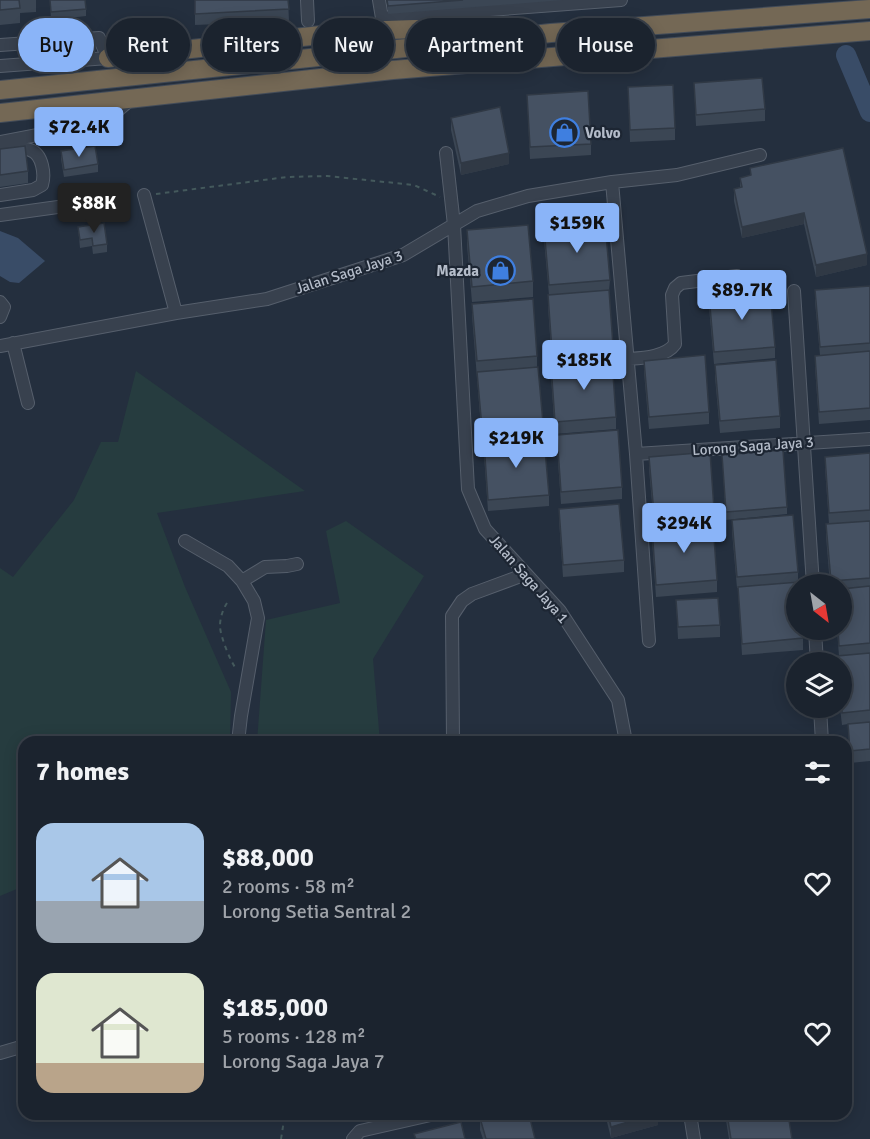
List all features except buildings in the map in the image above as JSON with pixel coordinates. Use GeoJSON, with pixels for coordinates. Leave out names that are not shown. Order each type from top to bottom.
{"type":"FeatureCollection","features":[{"type":"Feature","properties":{"kind":"highway"},"geometry":{"type":"LineString","coordinates":[[0,90],[551,33],[870,9]]}},
{"type":"Feature","properties":{"kind":"highway"},"geometry":{"type":"LineString","coordinates":[[190,49],[358,31],[415,29],[551,33]]}},
{"type":"Feature","properties":{"kind":"highway"},"geometry":{"type":"LineString","coordinates":[[0,113],[449,65],[870,31]]}},
{"type":"Feature","properties":{"kind":"street"},"geometry":{"type":"LineString","coordinates":[[307,0],[308,21]]}},
{"type":"Feature","properties":{"kind":"street"},"geometry":{"type":"LineString","coordinates":[[379,0],[382,18],[621,0]]}},
{"type":"Feature","properties":{"kind":"street"},"geometry":{"type":"LineString","coordinates":[[0,45],[99,38],[106,54]]}},
{"type":"Feature","properties":{"kind":"street"},"geometry":{"type":"LineString","coordinates":[[0,66],[106,58]]}},
{"type":"Feature","properties":{"kind":"street"},"geometry":{"type":"LineString","coordinates":[[0,142],[95,124],[115,113],[131,99]]}},
{"type":"Feature","properties":{"kind":"street"},"geometry":{"type":"LineString","coordinates":[[0,155],[28,149],[33,151],[42,163],[44,179],[42,185],[33,190],[0,194]]}},
{"type":"Feature","properties":{"kind":"street","name":"Jalan Saga Jaya 1"},"geometry":{"type":"LineString","coordinates":[[446,153],[454,225],[468,489],[485,529],[560,611],[618,700],[625,736]]}},
{"type":"Feature","properties":{"kind":"street","name":"Jalan Saga Jaya 3"},"geometry":{"type":"LineString","coordinates":[[0,346],[176,313],[267,299],[403,255],[477,211],[528,196],[612,182],[677,175],[760,155]]}},
{"type":"Feature","properties":{"kind":"street"},"geometry":{"type":"LineString","coordinates":[[612,182],[636,454],[649,641]]}},
{"type":"Feature","properties":{"kind":"street"},"geometry":{"type":"LineString","coordinates":[[144,195],[176,313]]}},
{"type":"Feature","properties":{"kind":"street"},"geometry":{"type":"LineString","coordinates":[[0,215],[115,199]]}},
{"type":"Feature","properties":{"kind":"street"},"geometry":{"type":"LineString","coordinates":[[628,359],[644,358],[668,351],[675,344],[672,295],[681,283],[737,276]]}},
{"type":"Feature","properties":{"kind":"street"},"geometry":{"type":"LineString","coordinates":[[794,291],[812,574]]}},
{"type":"Feature","properties":{"kind":"street"},"geometry":{"type":"LineString","coordinates":[[0,302],[4,308],[0,317]]}},
{"type":"Feature","properties":{"kind":"street"},"geometry":{"type":"LineString","coordinates":[[14,344],[28,403]]}},
{"type":"Feature","properties":{"kind":"street","name":"Lorong Saga Jaya 3"},"geometry":{"type":"LineString","coordinates":[[636,454],[870,439]]}},
{"type":"Feature","properties":{"kind":"street"},"geometry":{"type":"LineString","coordinates":[[185,541],[228,566],[242,581],[254,601],[258,618],[239,736]]}},
{"type":"Feature","properties":{"kind":"street"},"geometry":{"type":"LineString","coordinates":[[242,581],[265,567],[297,564]]}},
{"type":"Feature","properties":{"kind":"street"},"geometry":{"type":"LineString","coordinates":[[453,736],[452,616],[462,601],[472,594],[526,574]]}},
{"type":"Feature","properties":{"kind":"street"},"geometry":{"type":"LineString","coordinates":[[821,718],[822,736]]}},
{"type":"Feature","properties":{"kind":"street"},"geometry":{"type":"LineString","coordinates":[[0,1053],[18,1048]]}},
{"type":"Feature","properties":{"kind":"street"},"geometry":{"type":"LineString","coordinates":[[353,1139],[360,1131],[409,1120]]}},
{"type":"Feature","properties":{"kind":"street"},"geometry":{"type":"LineString","coordinates":[[691,1120],[694,1139]]}},
{"type":"Feature","properties":{"kind":"path"},"geometry":{"type":"LineString","coordinates":[[144,195],[287,177],[327,176],[414,185],[452,204]]}},
{"type":"Feature","properties":{"kind":"path"},"geometry":{"type":"LineString","coordinates":[[227,603],[223,609],[220,627],[233,665],[247,682]]}},
{"type":"Feature","properties":{"kind":"path"},"geometry":{"type":"LineString","coordinates":[[281,1139],[284,1120]]}},
{"type":"Feature","properties":{"kind":"green space"},"geometry":{"type":"Polygon","coordinates":[[[136,371],[305,491],[157,513],[185,587],[231,692],[230,736],[18,736],[18,888],[0,896],[0,568],[13,577],[74,500],[101,442],[118,442],[136,371]]]}},
{"type":"Feature","properties":{"kind":"green space"},"geometry":{"type":"Polygon","coordinates":[[[346,521],[424,576],[373,659],[379,736],[257,736],[266,620],[340,603],[326,531],[346,521]]]}},
{"type":"Feature","properties":{"kind":"water"},"geometry":{"type":"Polygon","coordinates":[[[0,231],[18,238],[45,261],[19,283],[10,282],[0,276],[0,231]]]}},
{"type":"Feature","properties":{"kind":"waterway"},"geometry":{"type":"LineString","coordinates":[[846,55],[870,112]]}},
{"type":"Feature","properties":{"kind":"place","name":"Volvo"},"geometry":{"type":"Point","coordinates":[564,133]}},
{"type":"Feature","properties":{"kind":"place","name":"Mazda"},"geometry":{"type":"Point","coordinates":[500,271]}}]}
